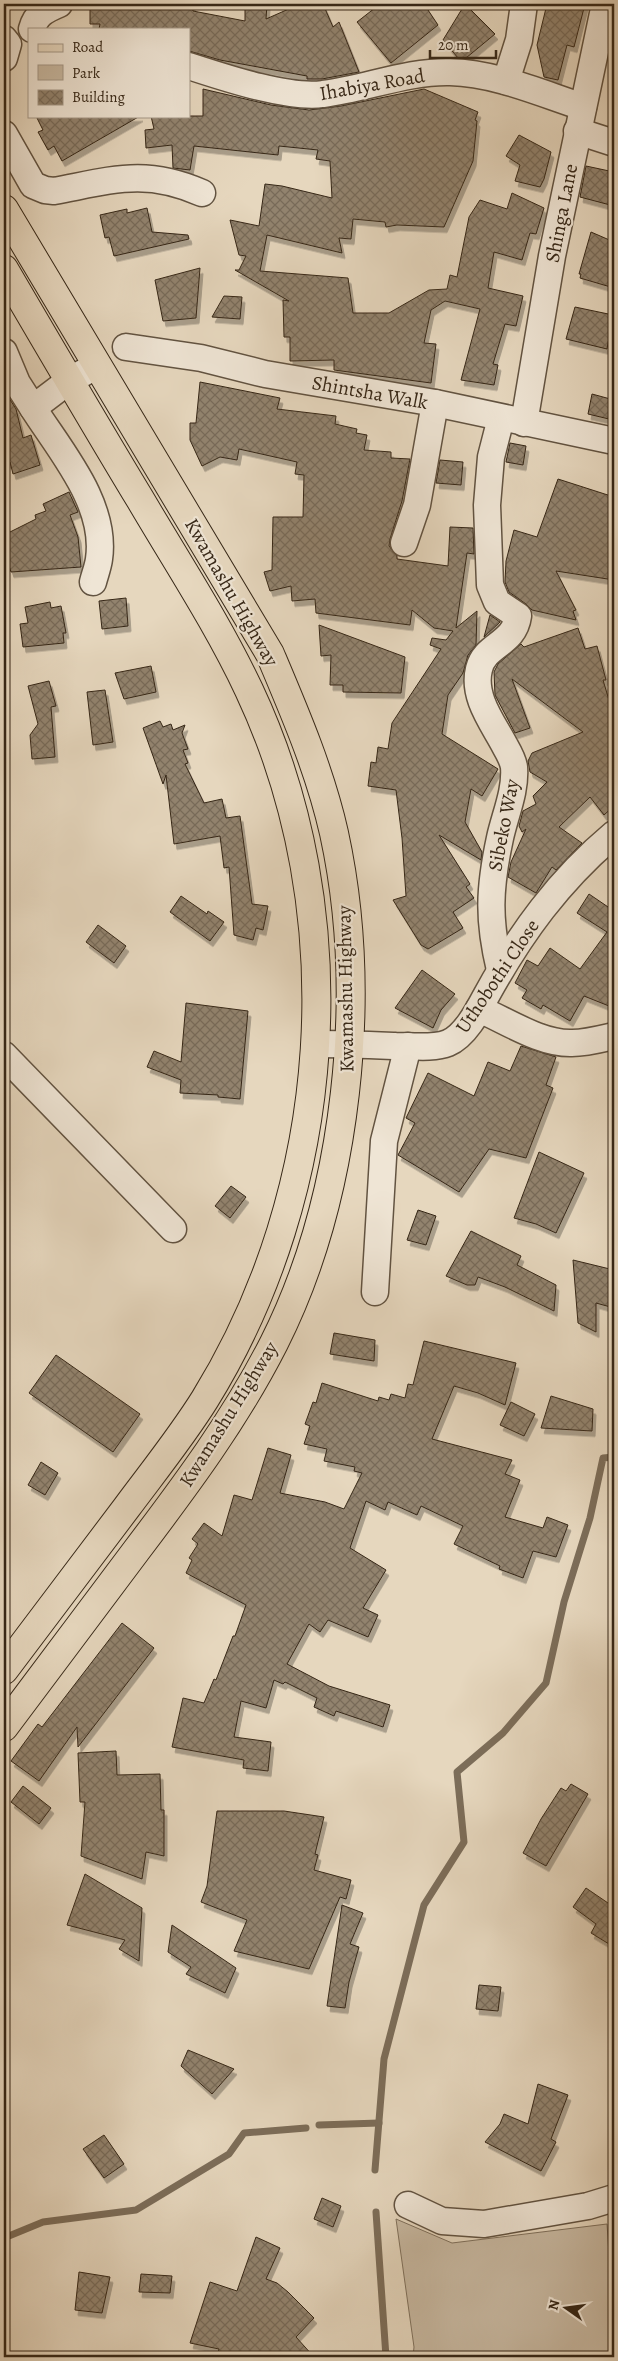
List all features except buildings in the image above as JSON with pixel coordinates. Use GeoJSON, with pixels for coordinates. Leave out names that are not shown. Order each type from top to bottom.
{"type":"FeatureCollection","features":[{"type":"Feature","properties":{"kind":"main road","name":"Kwamashu Highway"},"geometry":{"type":"LineString","coordinates":[[4,210],[270,654],[318,775],[334,834],[346,908],[350,1044],[339,1138],[327,1196],[305,1268],[274,1342],[212,1448],[4,1727]]}},
{"type":"Feature","properties":{"kind":"main road","name":"Kwamashu Highway"},"geometry":{"type":"LineString","coordinates":[[4,269],[198,597],[249,690],[274,754],[290,805],[305,864],[313,919],[316,986],[316,1044],[297,1179],[262,1284],[239,1334],[205,1399],[148,1479],[4,1670]]}},
{"type":"Feature","properties":{"kind":"main road"},"geometry":{"type":"LineString","coordinates":[[148,1479],[175,1499]]}},
{"type":"Feature","properties":{"kind":"street"},"geometry":{"type":"LineString","coordinates":[[32,28],[42,11],[59,4]]}},
{"type":"Feature","properties":{"kind":"street"},"geometry":{"type":"LineString","coordinates":[[506,81],[519,40],[524,4]]}},
{"type":"Feature","properties":{"kind":"street","name":"Shinga Lane"},"geometry":{"type":"LineString","coordinates":[[512,420],[552,256],[605,4]]}},
{"type":"Feature","properties":{"kind":"street"},"geometry":{"type":"LineString","coordinates":[[4,39],[8,44],[4,58]]}},
{"type":"Feature","properties":{"kind":"street","name":"Ihabiya Road"},"geometry":{"type":"LineString","coordinates":[[190,66],[255,85],[311,95],[441,72],[453,72],[506,81],[580,119],[614,143]]}},
{"type":"Feature","properties":{"kind":"street"},"geometry":{"type":"LineString","coordinates":[[4,134],[34,185],[45,190],[54,191],[139,176],[168,180],[202,193]]}},
{"type":"Feature","properties":{"kind":"street","name":"Shintsha Walk"},"geometry":{"type":"LineString","coordinates":[[126,347],[201,358],[265,374],[435,403],[614,441]]}},
{"type":"Feature","properties":{"kind":"street"},"geometry":{"type":"LineString","coordinates":[[4,352],[17,383],[83,487],[96,518],[100,547],[99,560],[93,582]]}},
{"type":"Feature","properties":{"kind":"street"},"geometry":{"type":"LineString","coordinates":[[33,408],[70,380],[96,366]]}},
{"type":"Feature","properties":{"kind":"street"},"geometry":{"type":"LineString","coordinates":[[404,543],[418,505],[435,403]]}},
{"type":"Feature","properties":{"kind":"street","name":"Sibeko Way"},"geometry":{"type":"LineString","coordinates":[[500,970],[490,914],[490,896],[499,841],[513,785],[514,766],[482,703],[478,687],[479,670],[482,661],[510,636],[516,627],[518,616],[497,602],[490,585],[487,505],[491,457],[512,420]]}},
{"type":"Feature","properties":{"kind":"street","name":"Uthobothi Close"},"geometry":{"type":"LineString","coordinates":[[316,1044],[408,1046],[447,1044],[452,1041],[461,1033],[479,1008],[521,936],[574,871],[614,834]]}},
{"type":"Feature","properties":{"kind":"street"},"geometry":{"type":"LineString","coordinates":[[479,1008],[533,1034],[555,1041],[572,1044],[614,1036]]}},
{"type":"Feature","properties":{"kind":"street"},"geometry":{"type":"LineString","coordinates":[[375,1292],[384,1141],[408,1046]]}},
{"type":"Feature","properties":{"kind":"street"},"geometry":{"type":"LineString","coordinates":[[4,1055],[173,1229]]}},
{"type":"Feature","properties":{"kind":"street"},"geometry":{"type":"LineString","coordinates":[[408,2204],[442,2221],[484,2224],[588,2206],[614,2198]]}},
{"type":"Feature","properties":{"kind":"green space"},"geometry":{"type":"Polygon","coordinates":[[[396,2219],[452,2243],[607,2224],[609,2254],[614,2260],[614,2357],[413,2357],[414,2347],[396,2219]]]}},
{"type":"Feature","properties":{"kind":"waterway"},"geometry":{"type":"LineString","coordinates":[[375,2170],[384,2059],[424,1905],[464,1842],[457,1772],[503,1733],[546,1683],[564,1602],[590,1518],[603,1458],[614,1457]]}},
{"type":"Feature","properties":{"kind":"waterway"},"geometry":{"type":"LineString","coordinates":[[319,2125],[379,2123]]}},
{"type":"Feature","properties":{"kind":"waterway"},"geometry":{"type":"LineString","coordinates":[[4,2238],[43,2222],[136,2210],[229,2154],[244,2133],[306,2128]]}},
{"type":"Feature","properties":{"kind":"waterway"},"geometry":{"type":"LineString","coordinates":[[376,2212],[386,2357]]}}]}
